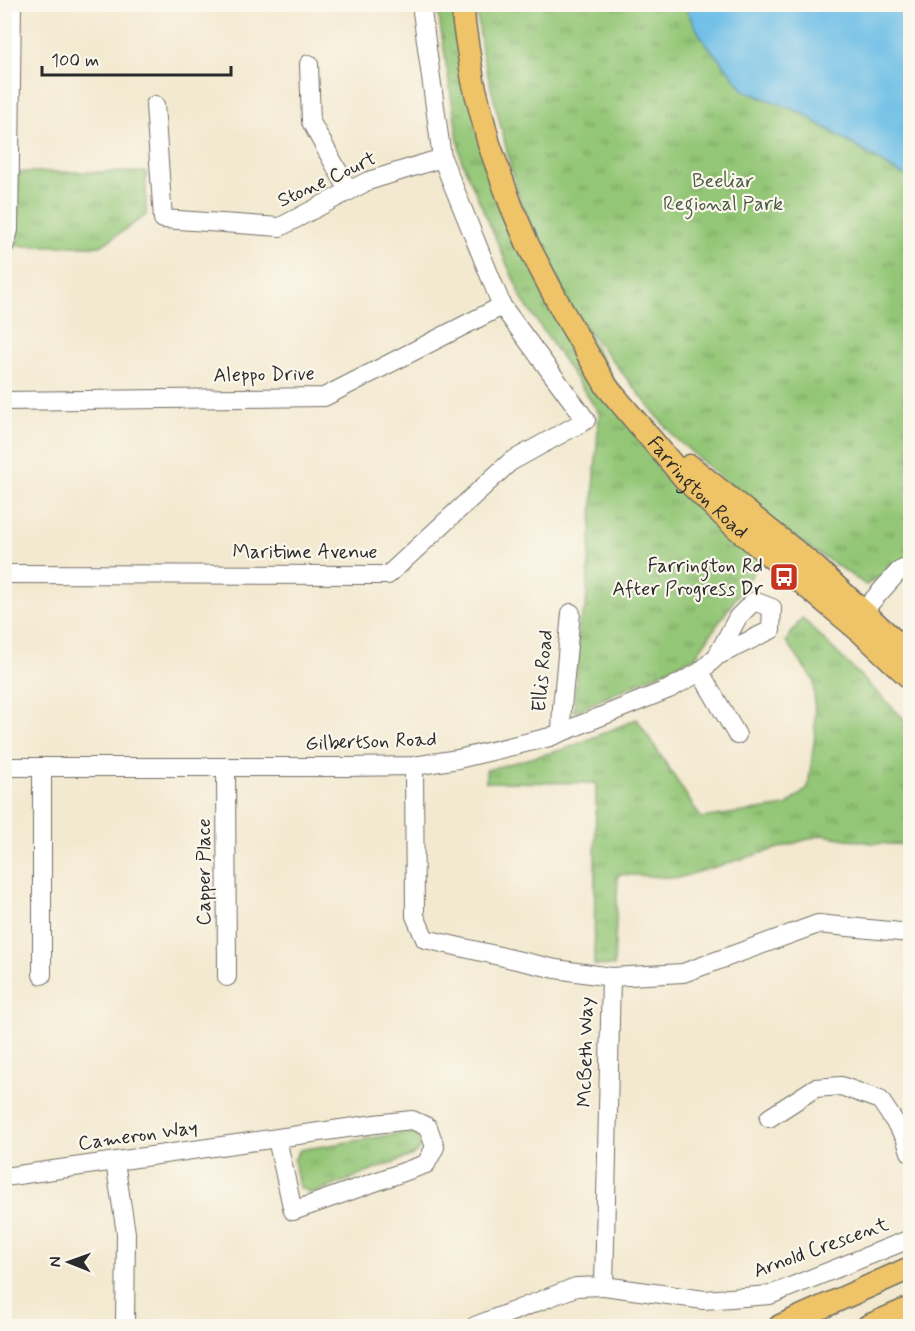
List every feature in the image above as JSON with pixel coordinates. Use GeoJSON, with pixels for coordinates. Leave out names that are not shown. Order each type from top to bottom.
{"type":"FeatureCollection","features":[{"type":"Feature","properties":{"kind":"main road","name":"Farrington Road"},"geometry":{"type":"LineString","coordinates":[[463,4],[473,81],[489,144],[528,245],[562,310],[586,348],[661,438],[695,471],[771,530],[863,622],[910,678]]}},
{"type":"Feature","properties":{"kind":"main road","name":"Farrington Road"},"geometry":{"type":"LineString","coordinates":[[863,622],[910,655]]}},
{"type":"Feature","properties":{"kind":"main road"},"geometry":{"type":"LineString","coordinates":[[780,1326],[910,1268]]}},
{"type":"Feature","properties":{"kind":"main road"},"geometry":{"type":"LineString","coordinates":[[868,1326],[910,1308]]}},
{"type":"Feature","properties":{"kind":"street"},"geometry":{"type":"LineString","coordinates":[[4,247],[9,230],[12,4]]}},
{"type":"Feature","properties":{"kind":"street"},"geometry":{"type":"LineString","coordinates":[[421,4],[442,158],[502,306]]}},
{"type":"Feature","properties":{"kind":"street"},"geometry":{"type":"LineString","coordinates":[[309,64],[311,122],[349,191]]}},
{"type":"Feature","properties":{"kind":"street","name":"Stone Court"},"geometry":{"type":"LineString","coordinates":[[155,105],[163,219],[280,227],[368,181],[442,158]]}},
{"type":"Feature","properties":{"kind":"street","name":"Aleppo Drive"},"geometry":{"type":"LineString","coordinates":[[4,401],[324,398],[502,306]]}},
{"type":"Feature","properties":{"kind":"street","name":"Maritime Avenue"},"geometry":{"type":"LineString","coordinates":[[4,574],[388,575],[510,462],[586,420],[502,306]]}},
{"type":"Feature","properties":{"kind":"street"},"geometry":{"type":"LineString","coordinates":[[863,622],[899,571],[910,566]]}},
{"type":"Feature","properties":{"kind":"street"},"geometry":{"type":"LineString","coordinates":[[863,622],[910,576]]}},
{"type":"Feature","properties":{"kind":"street","name":"Ellis Road"},"geometry":{"type":"LineString","coordinates":[[561,732],[571,613]]}},
{"type":"Feature","properties":{"kind":"street","name":"Gilbertson Road"},"geometry":{"type":"LineString","coordinates":[[4,767],[414,766],[458,759],[561,732],[669,689],[700,672],[717,656]]}},
{"type":"Feature","properties":{"kind":"street"},"geometry":{"type":"LineString","coordinates":[[700,672],[737,735]]}},
{"type":"Feature","properties":{"kind":"street","name":"McBeth Way"},"geometry":{"type":"LineString","coordinates":[[414,766],[415,916],[425,939],[556,969],[610,976],[604,1286]]}},
{"type":"Feature","properties":{"kind":"street"},"geometry":{"type":"LineString","coordinates":[[42,767],[42,975]]}},
{"type":"Feature","properties":{"kind":"street","name":"Capper Place"},"geometry":{"type":"LineString","coordinates":[[226,767],[227,977]]}},
{"type":"Feature","properties":{"kind":"street"},"geometry":{"type":"LineString","coordinates":[[610,976],[683,973],[818,924],[910,933]]}},
{"type":"Feature","properties":{"kind":"street"},"geometry":{"type":"LineString","coordinates":[[769,1118],[815,1088],[841,1086],[880,1100],[905,1137],[910,1152]]}},
{"type":"Feature","properties":{"kind":"street","name":"Cameron Way"},"geometry":{"type":"LineString","coordinates":[[4,1177],[115,1162],[278,1138],[412,1119],[428,1127],[435,1147],[426,1164],[293,1211],[278,1138]]}},
{"type":"Feature","properties":{"kind":"street"},"geometry":{"type":"LineString","coordinates":[[115,1162],[126,1233],[125,1326]]}},
{"type":"Feature","properties":{"kind":"street","name":"Arnold Crescent"},"geometry":{"type":"LineString","coordinates":[[604,1286],[704,1300],[771,1295],[910,1239]]}},
{"type":"Feature","properties":{"kind":"street"},"geometry":{"type":"LineString","coordinates":[[475,1326],[576,1287],[604,1286]]}},
{"type":"Feature","properties":{"kind":"green space"},"geometry":{"type":"Polygon","coordinates":[[[437,5],[456,5],[483,150],[667,474],[760,563],[695,657],[574,712],[579,623],[586,606],[599,413],[523,301],[461,159],[437,5]]]}},
{"type":"Feature","properties":{"kind":"green space","name":"Beeliar Regional Park"},"geometry":{"type":"Polygon","coordinates":[[[476,5],[910,5],[910,556],[866,585],[776,525],[674,437],[573,312],[519,199],[482,52],[476,5]]]}},
{"type":"Feature","properties":{"kind":"green space"},"geometry":{"type":"Polygon","coordinates":[[[18,172],[146,172],[146,215],[101,246],[17,246],[18,172]]]}},
{"type":"Feature","properties":{"kind":"green space"},"geometry":{"type":"Polygon","coordinates":[[[802,618],[910,725],[910,845],[872,843],[822,835],[678,878],[618,874],[614,966],[594,965],[596,783],[486,782],[486,770],[568,748],[637,719],[701,818],[786,806],[808,788],[815,734],[814,681],[786,641],[802,618]]]}},
{"type":"Feature","properties":{"kind":"green space"},"geometry":{"type":"Polygon","coordinates":[[[408,1132],[415,1134],[421,1140],[420,1148],[415,1154],[312,1194],[299,1187],[294,1160],[300,1150],[408,1132]]]}},
{"type":"Feature","properties":{"kind":"water"},"geometry":{"type":"Polygon","coordinates":[[[684,5],[910,5],[910,178],[800,112],[745,91],[701,37],[684,5]]]}},
{"type":"Feature","properties":{"kind":"place","name":"Farrington Rd After Progress Dr"},"geometry":{"type":"Point","coordinates":[784,577]}}]}
